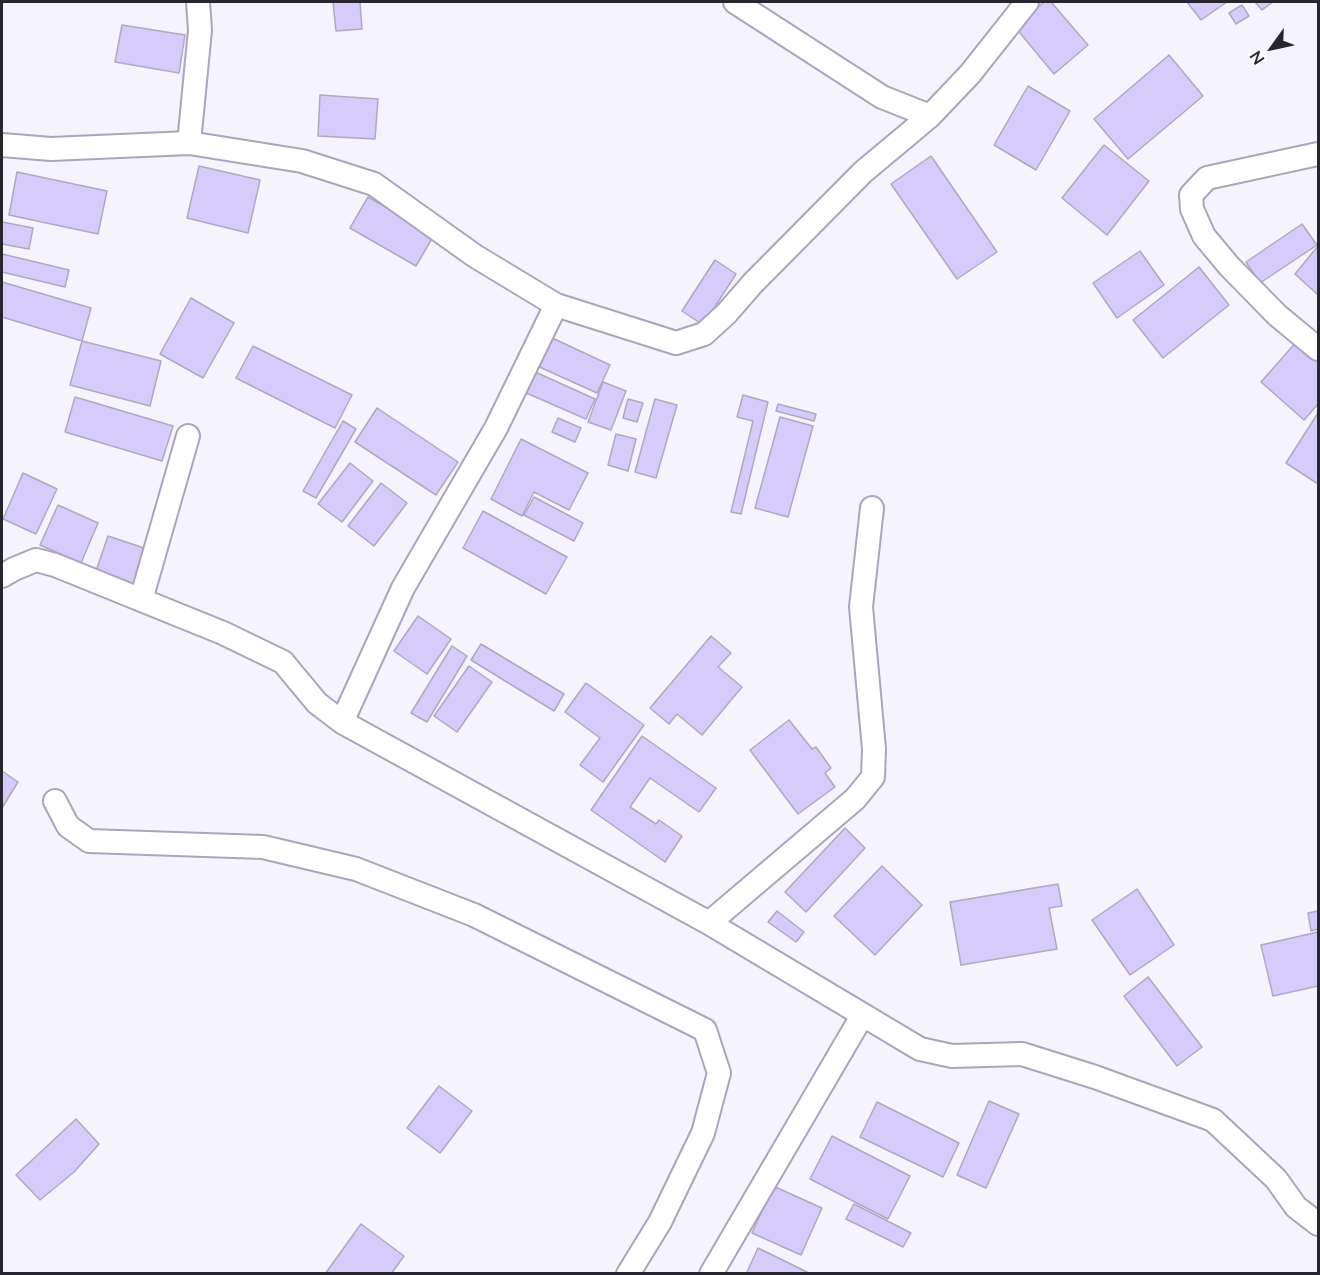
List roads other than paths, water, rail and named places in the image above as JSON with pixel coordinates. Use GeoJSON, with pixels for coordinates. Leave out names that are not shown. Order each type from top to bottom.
{"type":"FeatureCollection","features":[{"type":"Feature","properties":{"kind":"street"},"geometry":{"type":"LineString","coordinates":[[189,143],[200,30],[198,2]]}},
{"type":"Feature","properties":{"kind":"street"},"geometry":{"type":"LineString","coordinates":[[735,2],[882,97],[930,116]]}},
{"type":"Feature","properties":{"kind":"street"},"geometry":{"type":"LineString","coordinates":[[2,145],[51,149],[189,143],[302,161],[374,184],[475,256],[556,305],[676,342],[704,334],[726,314],[753,283],[863,172],[930,116],[970,74],[1027,2]]}},
{"type":"Feature","properties":{"kind":"street"},"geometry":{"type":"LineString","coordinates":[[1318,154],[1207,178],[1191,195],[1192,209],[1204,236],[1277,315],[1318,350]]}},
{"type":"Feature","properties":{"kind":"street"},"geometry":{"type":"LineString","coordinates":[[342,722],[403,588],[496,428],[556,305]]}},
{"type":"Feature","properties":{"kind":"street"},"geometry":{"type":"LineString","coordinates":[[141,600],[188,436]]}},
{"type":"Feature","properties":{"kind":"street"},"geometry":{"type":"LineString","coordinates":[[709,923],[855,799],[873,777],[874,749],[861,608],[872,508]]}},
{"type":"Feature","properties":{"kind":"street"},"geometry":{"type":"LineString","coordinates":[[2,576],[14,568],[36,560],[55,565],[223,633],[283,662],[317,703],[342,722],[709,923],[920,1049],[952,1056],[1022,1054],[1095,1077],[1213,1120],[1276,1179],[1296,1208],[1318,1224]]}},
{"type":"Feature","properties":{"kind":"street"},"geometry":{"type":"LineString","coordinates":[[55,801],[68,826],[89,841],[263,847],[356,869],[474,915],[705,1030],[719,1073],[703,1133],[660,1222],[628,1274]]}},
{"type":"Feature","properties":{"kind":"street"},"geometry":{"type":"LineString","coordinates":[[711,1274],[862,1016]]}}]}
